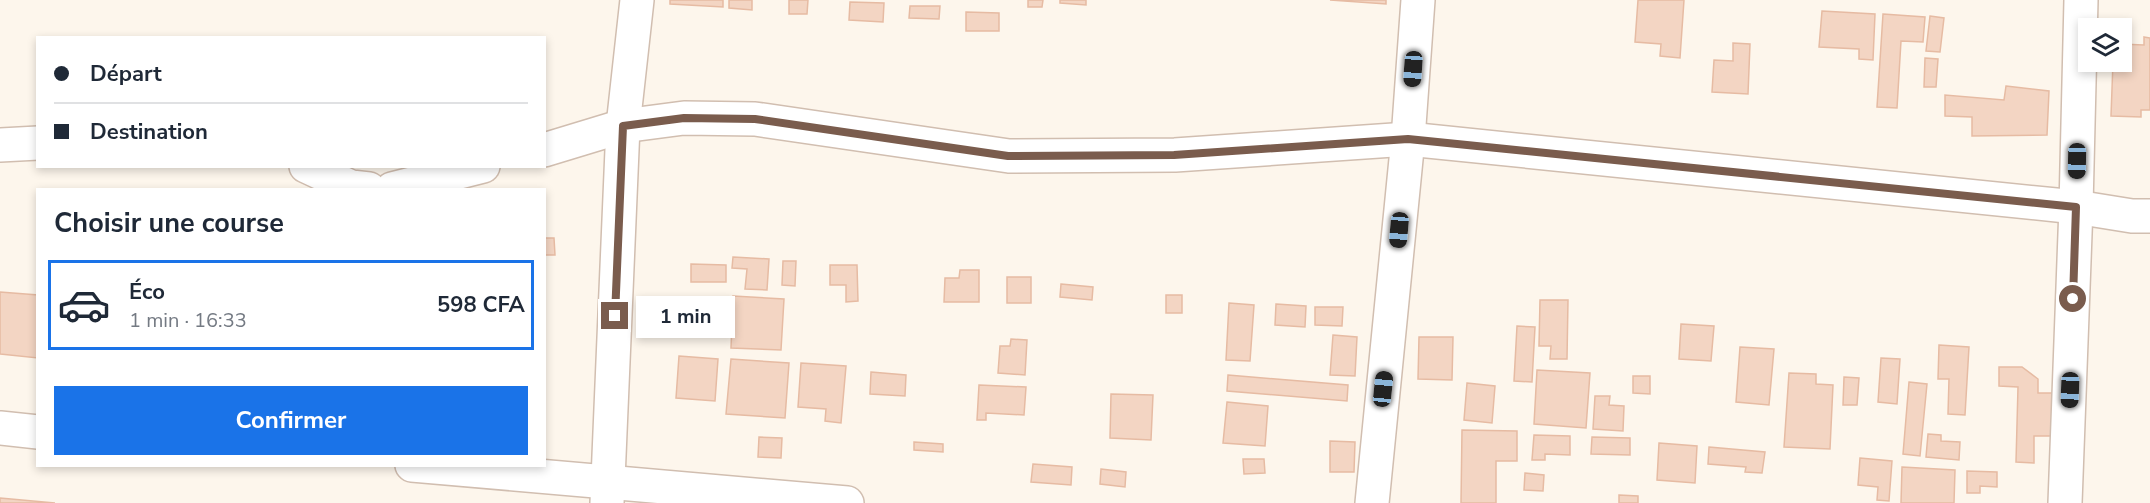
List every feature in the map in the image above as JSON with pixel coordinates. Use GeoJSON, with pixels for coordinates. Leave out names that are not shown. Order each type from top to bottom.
{"type":"FeatureCollection","features":[{"type":"Feature","properties":{"kind":"street"},"geometry":{"type":"LineString","coordinates":[[607,493],[623,126],[637,0]]}},
{"type":"Feature","properties":{"kind":"street"},"geometry":{"type":"LineString","coordinates":[[1372,503],[1408,139],[1418,0]]}},
{"type":"Feature","properties":{"kind":"street"},"geometry":{"type":"LineString","coordinates":[[2065,503],[2081,0]]}},
{"type":"Feature","properties":{"kind":"street"},"geometry":{"type":"LineString","coordinates":[[546,149],[623,126],[684,118],[755,119],[1008,156],[1174,155],[1408,139],[2076,207],[2132,216],[2150,216]]}},
{"type":"Feature","properties":{"kind":"street"},"geometry":{"type":"LineString","coordinates":[[0,145],[36,143]]}},
{"type":"Feature","properties":{"kind":"street"},"geometry":{"type":"LineString","coordinates":[[310,168],[351,187],[360,188]]}},
{"type":"Feature","properties":{"kind":"street"},"geometry":{"type":"LineString","coordinates":[[396,188],[475,168]]}},
{"type":"Feature","properties":{"kind":"street"},"geometry":{"type":"LineString","coordinates":[[0,428],[36,432]]}},
{"type":"Feature","properties":{"kind":"street"},"geometry":{"type":"LineString","coordinates":[[426,467],[607,493],[847,503]]}},
{"type":"Feature","properties":{"kind":"building"},"geometry":{"type":"Polygon","coordinates":[[[670,0],[723,0],[723,7],[670,4],[670,0]]]}},
{"type":"Feature","properties":{"kind":"building"},"geometry":{"type":"Polygon","coordinates":[[[729,0],[752,0],[752,10],[729,8],[729,0]]]}},
{"type":"Feature","properties":{"kind":"building"},"geometry":{"type":"Polygon","coordinates":[[[789,0],[808,0],[807,14],[789,14],[789,0]]]}},
{"type":"Feature","properties":{"kind":"building"},"geometry":{"type":"Polygon","coordinates":[[[1028,0],[1043,0],[1042,7],[1028,7],[1028,0]]]}},
{"type":"Feature","properties":{"kind":"building"},"geometry":{"type":"Polygon","coordinates":[[[1060,0],[1086,0],[1086,5],[1060,3],[1060,0]]]}},
{"type":"Feature","properties":{"kind":"building"},"geometry":{"type":"Polygon","coordinates":[[[1330,0],[1386,0],[1386,4],[1330,0]]]}},
{"type":"Feature","properties":{"kind":"building"},"geometry":{"type":"Polygon","coordinates":[[[1638,0],[1684,0],[1680,58],[1660,56],[1661,44],[1635,42],[1638,0]]]}},
{"type":"Feature","properties":{"kind":"building"},"geometry":{"type":"Polygon","coordinates":[[[850,2],[884,3],[883,22],[849,20],[850,2]]]}},
{"type":"Feature","properties":{"kind":"building"},"geometry":{"type":"Polygon","coordinates":[[[910,6],[940,6],[939,19],[909,18],[910,6]]]}},
{"type":"Feature","properties":{"kind":"building"},"geometry":{"type":"Polygon","coordinates":[[[1822,11],[1875,14],[1873,60],[1859,59],[1859,49],[1819,47],[1822,11]]]}},
{"type":"Feature","properties":{"kind":"building"},"geometry":{"type":"Polygon","coordinates":[[[966,12],[999,13],[999,31],[966,31],[966,12]]]}},
{"type":"Feature","properties":{"kind":"building"},"geometry":{"type":"Polygon","coordinates":[[[1883,14],[1925,17],[1923,42],[1901,41],[1897,108],[1877,107],[1883,14]]]}},
{"type":"Feature","properties":{"kind":"building"},"geometry":{"type":"Polygon","coordinates":[[[1930,16],[1944,18],[1940,52],[1926,51],[1930,16]]]}},
{"type":"Feature","properties":{"kind":"building"},"geometry":{"type":"Polygon","coordinates":[[[2144,37],[2150,38],[2150,110],[2141,110],[2141,117],[2111,116],[2113,72],[2132,72],[2132,44],[2144,45],[2144,37]]]}},
{"type":"Feature","properties":{"kind":"building"},"geometry":{"type":"Polygon","coordinates":[[[1733,43],[1750,44],[1748,94],[1712,92],[1714,60],[1733,61],[1733,43]]]}},
{"type":"Feature","properties":{"kind":"building"},"geometry":{"type":"Polygon","coordinates":[[[1925,58],[1938,59],[1936,87],[1924,87],[1925,58]]]}},
{"type":"Feature","properties":{"kind":"building"},"geometry":{"type":"Polygon","coordinates":[[[2006,86],[2049,91],[2047,135],[1972,136],[1972,117],[1945,116],[1945,95],[2004,100],[2006,86]]]}},
{"type":"Feature","properties":{"kind":"building"},"geometry":{"type":"Polygon","coordinates":[[[546,238],[554,238],[555,255],[546,255],[546,238]]]}},
{"type":"Feature","properties":{"kind":"building"},"geometry":{"type":"Polygon","coordinates":[[[733,257],[769,259],[767,290],[745,289],[747,269],[732,268],[733,257]]]}},
{"type":"Feature","properties":{"kind":"building"},"geometry":{"type":"Polygon","coordinates":[[[783,261],[796,261],[795,286],[782,285],[783,261]]]}},
{"type":"Feature","properties":{"kind":"building"},"geometry":{"type":"Polygon","coordinates":[[[691,264],[726,265],[726,282],[691,282],[691,264]]]}},
{"type":"Feature","properties":{"kind":"building"},"geometry":{"type":"Polygon","coordinates":[[[830,265],[857,265],[858,301],[846,302],[846,285],[830,285],[830,265]]]}},
{"type":"Feature","properties":{"kind":"building"},"geometry":{"type":"Polygon","coordinates":[[[960,270],[979,270],[979,302],[944,302],[945,278],[959,278],[960,270]]]}},
{"type":"Feature","properties":{"kind":"building"},"geometry":{"type":"Polygon","coordinates":[[[1007,277],[1031,277],[1031,303],[1007,303],[1007,277]]]}},
{"type":"Feature","properties":{"kind":"building"},"geometry":{"type":"Polygon","coordinates":[[[1061,284],[1093,287],[1092,300],[1060,297],[1061,284]]]}},
{"type":"Feature","properties":{"kind":"building"},"geometry":{"type":"Polygon","coordinates":[[[0,292],[36,295],[36,358],[0,354],[0,292]]]}},
{"type":"Feature","properties":{"kind":"building"},"geometry":{"type":"Polygon","coordinates":[[[1166,295],[1182,295],[1182,313],[1166,313],[1166,295]]]}},
{"type":"Feature","properties":{"kind":"building"},"geometry":{"type":"Polygon","coordinates":[[[733,296],[784,299],[781,350],[731,348],[733,296]]]}},
{"type":"Feature","properties":{"kind":"building"},"geometry":{"type":"Polygon","coordinates":[[[1540,300],[1568,300],[1567,359],[1550,359],[1551,346],[1539,346],[1540,300]]]}},
{"type":"Feature","properties":{"kind":"building"},"geometry":{"type":"Polygon","coordinates":[[[1229,303],[1254,305],[1250,361],[1226,360],[1229,303]]]}},
{"type":"Feature","properties":{"kind":"building"},"geometry":{"type":"Polygon","coordinates":[[[1276,304],[1306,306],[1305,327],[1275,325],[1276,304]]]}},
{"type":"Feature","properties":{"kind":"building"},"geometry":{"type":"Polygon","coordinates":[[[1315,307],[1343,307],[1342,326],[1315,325],[1315,307]]]}},
{"type":"Feature","properties":{"kind":"building"},"geometry":{"type":"Polygon","coordinates":[[[1681,324],[1714,326],[1711,361],[1679,359],[1681,324]]]}},
{"type":"Feature","properties":{"kind":"building"},"geometry":{"type":"Polygon","coordinates":[[[1517,326],[1535,327],[1532,382],[1514,381],[1517,326]]]}},
{"type":"Feature","properties":{"kind":"building"},"geometry":{"type":"Polygon","coordinates":[[[1333,335],[1357,337],[1355,376],[1330,375],[1333,335]]]}},
{"type":"Feature","properties":{"kind":"building"},"geometry":{"type":"Polygon","coordinates":[[[1419,337],[1453,337],[1452,380],[1418,379],[1419,337]]]}},
{"type":"Feature","properties":{"kind":"building"},"geometry":{"type":"Polygon","coordinates":[[[1011,339],[1027,340],[1025,375],[998,373],[1000,346],[1010,346],[1011,339]]]}},
{"type":"Feature","properties":{"kind":"building"},"geometry":{"type":"Polygon","coordinates":[[[1939,345],[1969,347],[1965,415],[1948,414],[1949,379],[1938,379],[1939,345]]]}},
{"type":"Feature","properties":{"kind":"building"},"geometry":{"type":"Polygon","coordinates":[[[1740,347],[1774,349],[1769,405],[1736,402],[1740,347]]]}},
{"type":"Feature","properties":{"kind":"building"},"geometry":{"type":"Polygon","coordinates":[[[679,356],[718,359],[715,401],[676,398],[679,356]]]}},
{"type":"Feature","properties":{"kind":"building"},"geometry":{"type":"Polygon","coordinates":[[[1881,358],[1900,359],[1897,404],[1878,402],[1881,358]]]}},
{"type":"Feature","properties":{"kind":"building"},"geometry":{"type":"Polygon","coordinates":[[[731,359],[789,363],[785,418],[726,414],[731,359]]]}},
{"type":"Feature","properties":{"kind":"building"},"geometry":{"type":"Polygon","coordinates":[[[801,363],[846,366],[841,423],[825,421],[826,409],[798,407],[801,363]]]}},
{"type":"Feature","properties":{"kind":"building"},"geometry":{"type":"Polygon","coordinates":[[[1999,367],[2022,367],[2038,379],[2038,393],[2057,393],[2056,436],[2034,436],[2034,463],[2016,462],[2018,387],[1999,386],[1999,367]]]}},
{"type":"Feature","properties":{"kind":"building"},"geometry":{"type":"Polygon","coordinates":[[[1537,370],[1590,373],[1586,428],[1534,424],[1537,370]]]}},
{"type":"Feature","properties":{"kind":"building"},"geometry":{"type":"Polygon","coordinates":[[[871,372],[906,375],[905,396],[870,394],[871,372]]]}},
{"type":"Feature","properties":{"kind":"building"},"geometry":{"type":"Polygon","coordinates":[[[1789,373],[1816,374],[1816,384],[1833,385],[1830,449],[1784,447],[1789,373]]]}},
{"type":"Feature","properties":{"kind":"building"},"geometry":{"type":"Polygon","coordinates":[[[1228,375],[1348,385],[1347,401],[1227,391],[1228,375]]]}},
{"type":"Feature","properties":{"kind":"building"},"geometry":{"type":"Polygon","coordinates":[[[1633,376],[1650,376],[1650,394],[1633,393],[1633,376]]]}},
{"type":"Feature","properties":{"kind":"building"},"geometry":{"type":"Polygon","coordinates":[[[1844,377],[1859,378],[1857,405],[1843,405],[1844,377]]]}},
{"type":"Feature","properties":{"kind":"building"},"geometry":{"type":"Polygon","coordinates":[[[1909,382],[1927,384],[1920,456],[1903,454],[1909,382]]]}},
{"type":"Feature","properties":{"kind":"building"},"geometry":{"type":"Polygon","coordinates":[[[1467,383],[1495,386],[1492,423],[1464,420],[1467,383]]]}},
{"type":"Feature","properties":{"kind":"building"},"geometry":{"type":"Polygon","coordinates":[[[979,385],[1026,387],[1024,415],[986,413],[986,420],[977,420],[979,385]]]}},
{"type":"Feature","properties":{"kind":"building"},"geometry":{"type":"Polygon","coordinates":[[[1111,394],[1153,395],[1151,440],[1110,438],[1111,394]]]}},
{"type":"Feature","properties":{"kind":"building"},"geometry":{"type":"Polygon","coordinates":[[[1595,396],[1610,396],[1609,405],[1624,406],[1623,431],[1593,429],[1595,396]]]}},
{"type":"Feature","properties":{"kind":"building"},"geometry":{"type":"Polygon","coordinates":[[[1227,402],[1268,406],[1265,446],[1223,443],[1227,402]]]}},
{"type":"Feature","properties":{"kind":"building"},"geometry":{"type":"Polygon","coordinates":[[[1462,430],[1517,431],[1517,461],[1496,461],[1496,503],[1461,503],[1462,430]]]}},
{"type":"Feature","properties":{"kind":"building"},"geometry":{"type":"Polygon","coordinates":[[[1928,434],[1941,435],[1941,441],[1960,442],[1959,460],[1926,457],[1928,434]]]}},
{"type":"Feature","properties":{"kind":"building"},"geometry":{"type":"Polygon","coordinates":[[[1534,435],[1570,436],[1570,455],[1545,454],[1545,460],[1532,460],[1534,435]]]}},
{"type":"Feature","properties":{"kind":"building"},"geometry":{"type":"Polygon","coordinates":[[[759,437],[782,438],[781,458],[758,457],[759,437]]]}},
{"type":"Feature","properties":{"kind":"building"},"geometry":{"type":"Polygon","coordinates":[[[1592,437],[1630,438],[1630,455],[1591,454],[1592,437]]]}},
{"type":"Feature","properties":{"kind":"building"},"geometry":{"type":"Polygon","coordinates":[[[1330,441],[1355,442],[1354,472],[1330,472],[1330,441]]]}},
{"type":"Feature","properties":{"kind":"building"},"geometry":{"type":"Polygon","coordinates":[[[914,442],[943,444],[943,452],[914,450],[914,442]]]}},
{"type":"Feature","properties":{"kind":"building"},"geometry":{"type":"Polygon","coordinates":[[[1659,443],[1697,446],[1695,483],[1657,480],[1659,443]]]}},
{"type":"Feature","properties":{"kind":"building"},"geometry":{"type":"Polygon","coordinates":[[[1709,447],[1765,452],[1762,473],[1745,472],[1746,467],[1708,464],[1709,447]]]}},
{"type":"Feature","properties":{"kind":"building"},"geometry":{"type":"Polygon","coordinates":[[[1860,458],[1892,461],[1889,501],[1877,500],[1878,487],[1858,485],[1860,458]]]}},
{"type":"Feature","properties":{"kind":"building"},"geometry":{"type":"Polygon","coordinates":[[[1243,459],[1264,459],[1265,473],[1244,474],[1243,459]]]}},
{"type":"Feature","properties":{"kind":"building"},"geometry":{"type":"Polygon","coordinates":[[[1033,464],[1072,467],[1071,485],[1031,482],[1033,464]]]}},
{"type":"Feature","properties":{"kind":"building"},"geometry":{"type":"Polygon","coordinates":[[[1902,467],[1955,470],[1954,503],[1901,503],[1902,467]]]}},
{"type":"Feature","properties":{"kind":"building"},"geometry":{"type":"Polygon","coordinates":[[[1101,469],[1126,472],[1125,487],[1100,484],[1101,469]]]}},
{"type":"Feature","properties":{"kind":"building"},"geometry":{"type":"Polygon","coordinates":[[[1967,471],[1997,472],[1997,487],[1980,486],[1980,493],[1967,493],[1967,471]]]}},
{"type":"Feature","properties":{"kind":"building"},"geometry":{"type":"Polygon","coordinates":[[[1525,473],[1544,475],[1543,491],[1524,490],[1525,473]]]}},
{"type":"Feature","properties":{"kind":"building"},"geometry":{"type":"Polygon","coordinates":[[[1619,495],[1638,496],[1638,503],[1619,503],[1619,495]]]}},
{"type":"Feature","properties":{"kind":"building"},"geometry":{"type":"Polygon","coordinates":[[[0,498],[55,503],[0,503],[0,498]]]}},
{"type":"Feature","properties":{"kind":"route"},"geometry":{"type":"LineString","coordinates":[[615,316],[623,126],[684,118],[755,119],[1008,156],[1174,155],[1408,139],[2076,207],[2073,299]]}}]}
